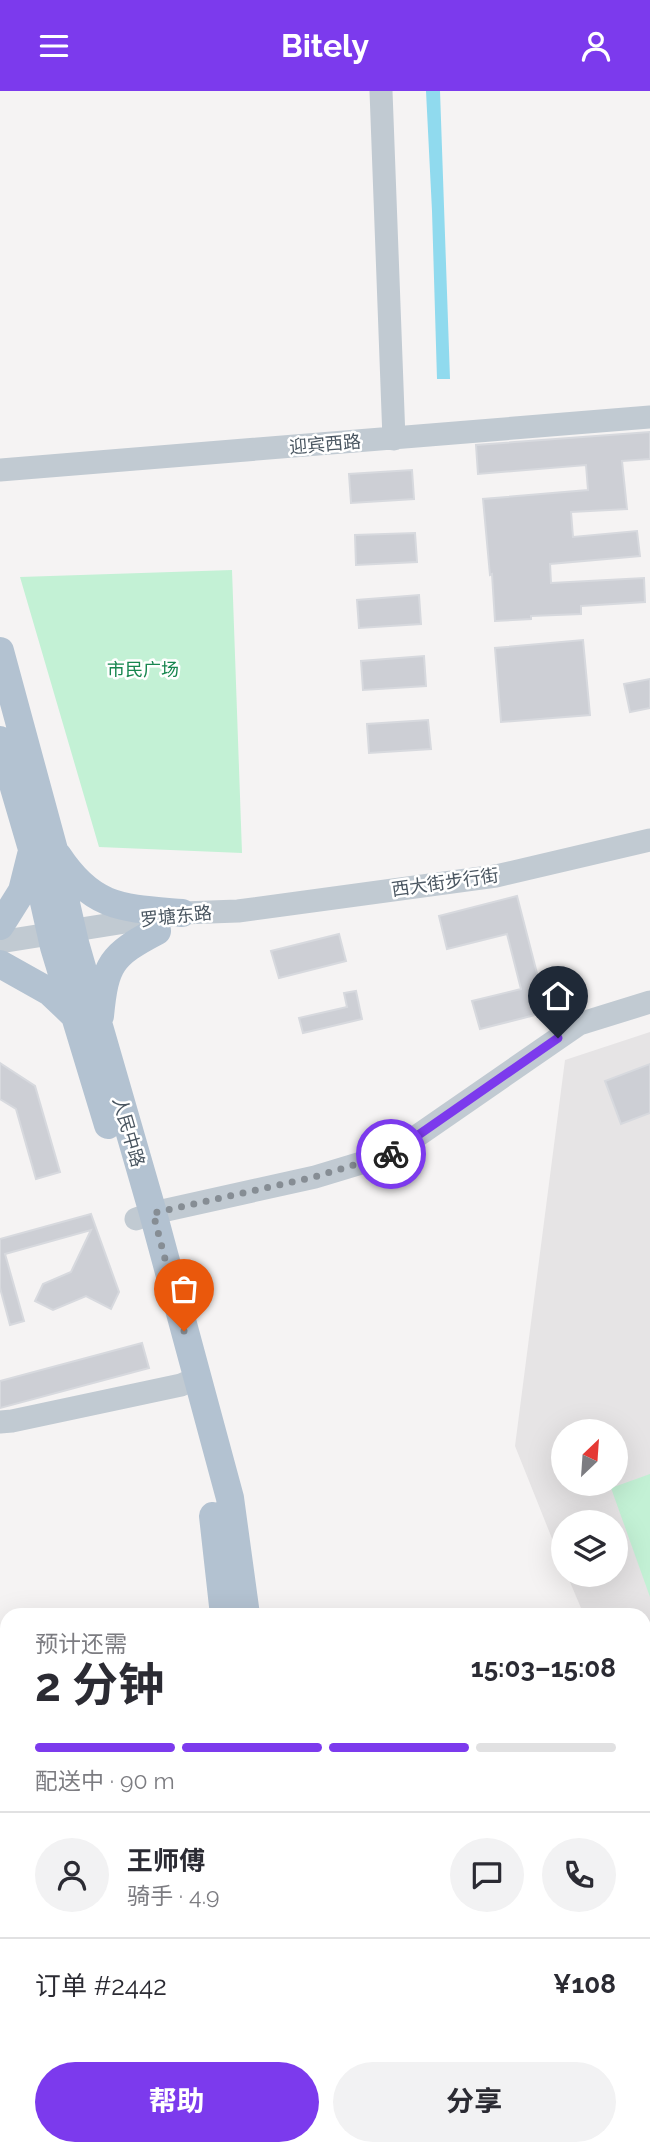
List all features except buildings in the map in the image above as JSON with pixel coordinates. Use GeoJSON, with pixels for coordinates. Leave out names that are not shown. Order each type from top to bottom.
{"type":"FeatureCollection","features":[{"type":"Feature","properties":{"kind":"main road","name":"人民中路"},"geometry":{"type":"LineString","coordinates":[[0,651],[63,939],[189,1381],[230,1498],[245,1608]]}},
{"type":"Feature","properties":{"kind":"main road","name":"人民中路"},"geometry":{"type":"LineString","coordinates":[[0,740],[43,850]]}},
{"type":"Feature","properties":{"kind":"main road"},"geometry":{"type":"LineString","coordinates":[[0,926],[43,850],[97,898],[130,908],[182,913]]}},
{"type":"Feature","properties":{"kind":"main road"},"geometry":{"type":"LineString","coordinates":[[0,964],[50,992],[86,1020],[116,958],[134,943],[157,931]]}},
{"type":"Feature","properties":{"kind":"main road","name":"人民中路"},"geometry":{"type":"LineString","coordinates":[[189,1381],[213,1511],[224,1608]]}},
{"type":"Feature","properties":{"kind":"street"},"geometry":{"type":"LineString","coordinates":[[381,91],[394,439]]}},
{"type":"Feature","properties":{"kind":"street","name":"迎宾西路"},"geometry":{"type":"LineString","coordinates":[[0,470],[650,417]]}},
{"type":"Feature","properties":{"kind":"street","name":"西大街步行街"},"geometry":{"type":"LineString","coordinates":[[238,911],[496,876],[650,840]]}},
{"type":"Feature","properties":{"kind":"street","name":"罗塘东路"},"geometry":{"type":"LineString","coordinates":[[0,956],[182,913],[238,911]]}},
{"type":"Feature","properties":{"kind":"street","name":"罗塘东路"},"geometry":{"type":"LineString","coordinates":[[0,942],[63,939],[196,926],[238,911]]}},
{"type":"Feature","properties":{"kind":"street"},"geometry":{"type":"LineString","coordinates":[[144,1216],[314,1177],[391,1154],[579,1024],[650,1002]]}},
{"type":"Feature","properties":{"kind":"street"},"geometry":{"type":"LineString","coordinates":[[0,1422],[189,1381]]}},
{"type":"Feature","properties":{"kind":"shaded area"},"geometry":{"type":"Polygon","coordinates":[[[650,1032],[650,1608],[581,1608],[572,1587],[628,1587],[628,1510],[551,1510],[551,1536],[515,1446],[565,1060],[650,1032]]]}},
{"type":"Feature","properties":{"kind":"green space","name":"市民广场"},"geometry":{"type":"Polygon","coordinates":[[[232,570],[242,853],[99,847],[20,577],[232,570]]]}},
{"type":"Feature","properties":{"kind":"green space"},"geometry":{"type":"Polygon","coordinates":[[[650,1474],[650,1597],[628,1536],[628,1510],[619,1510],[614,1496],[628,1496],[628,1482],[650,1474]]]}},
{"type":"Feature","properties":{"kind":"water"},"geometry":{"type":"Polygon","coordinates":[[[426,91],[440,91],[450,379],[437,379],[426,91]]]}},
{"type":"Feature","properties":{"kind":"way so far"},"geometry":{"type":"LineString","coordinates":[[184,1331],[153,1213],[314,1177],[391,1154]]}},
{"type":"Feature","properties":{"kind":"route"},"geometry":{"type":"LineString","coordinates":[[391,1154],[558,1038]]}}]}
